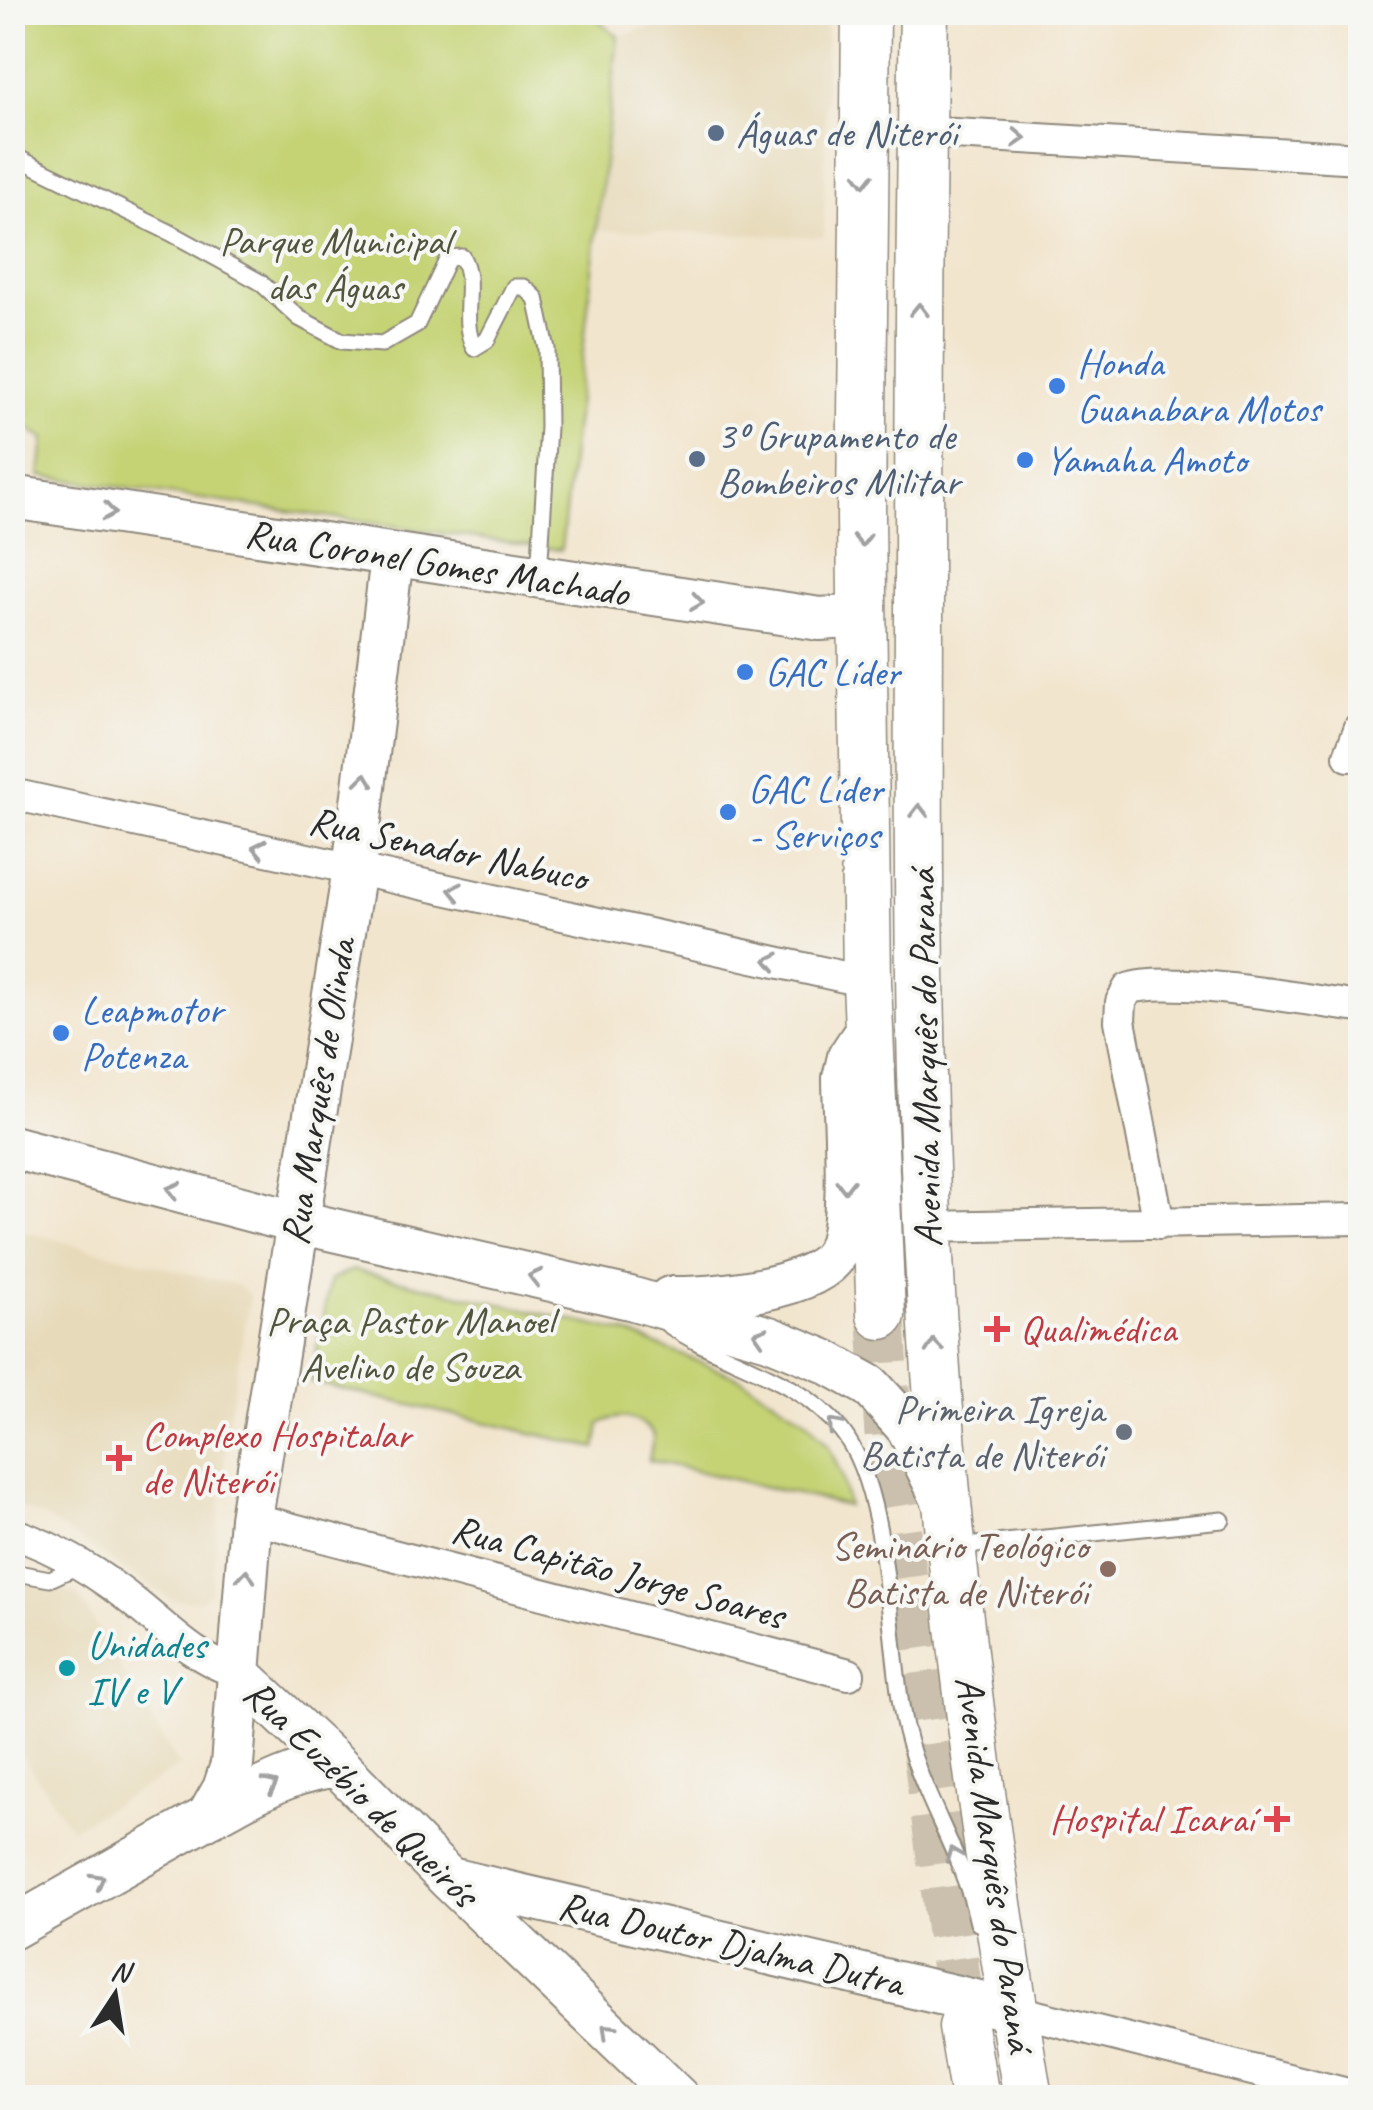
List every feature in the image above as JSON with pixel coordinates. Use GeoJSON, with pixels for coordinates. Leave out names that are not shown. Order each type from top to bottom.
{"type":"FeatureCollection","features":[{"type":"Feature","properties":{"kind":"main road","name":"Avenida Marquês do Paraná"},"geometry":{"type":"LineString","coordinates":[[866,12],[842,368],[863,616],[868,1004],[881,1315]]}},
{"type":"Feature","properties":{"kind":"main road","name":"Avenida Marquês do Paraná"},"geometry":{"type":"LineString","coordinates":[[924,12],[918,371],[921,1001],[927,1227],[950,1530],[989,1848],[1028,2098]]}},
{"type":"Feature","properties":{"kind":"main road"},"geometry":{"type":"LineString","coordinates":[[842,368],[918,371]]}},
{"type":"Feature","properties":{"kind":"main road"},"geometry":{"type":"LineString","coordinates":[[863,616],[919,617]]}},
{"type":"Feature","properties":{"kind":"main road"},"geometry":{"type":"LineString","coordinates":[[964,2027],[975,2098]]}},
{"type":"Feature","properties":{"kind":"street"},"geometry":{"type":"LineString","coordinates":[[922,132],[1360,158]]}},
{"type":"Feature","properties":{"kind":"street","name":"Rua Coronel Gomes Machado"},"geometry":{"type":"LineString","coordinates":[[12,497],[820,620],[863,616]]}},
{"type":"Feature","properties":{"kind":"street","name":"Rua Marquês de Olinda"},"geometry":{"type":"LineString","coordinates":[[208,1817],[224,1790],[232,1764],[252,1518],[354,869],[392,557]]}},
{"type":"Feature","properties":{"kind":"street"},"geometry":{"type":"LineString","coordinates":[[1349,756],[1360,727]]}},
{"type":"Feature","properties":{"kind":"street","name":"Rua Senador Nabuco"},"geometry":{"type":"LineString","coordinates":[[12,794],[354,869],[868,1004]]}},
{"type":"Feature","properties":{"kind":"street"},"geometry":{"type":"LineString","coordinates":[[1159,1224],[1120,1021],[1121,1002],[1128,989],[1140,985],[1210,988],[1360,1007]]}},
{"type":"Feature","properties":{"kind":"street"},"geometry":{"type":"LineString","coordinates":[[630,1298],[705,1298],[764,1289],[808,1276],[836,1256],[845,1228],[844,1078],[868,1004]]}},
{"type":"Feature","properties":{"kind":"street"},"geometry":{"type":"LineString","coordinates":[[12,1148],[298,1222],[630,1298],[769,1338],[825,1361],[870,1386],[908,1428],[927,1462],[950,1530]]}},
{"type":"Feature","properties":{"kind":"street"},"geometry":{"type":"LineString","coordinates":[[927,1227],[1360,1219]]}},
{"type":"Feature","properties":{"kind":"street","name":"Rua Capitão Jorge Soares"},"geometry":{"type":"LineString","coordinates":[[252,1518],[849,1674]]}},
{"type":"Feature","properties":{"kind":"street","name":"Rua Euzébio de Queirós"},"geometry":{"type":"LineString","coordinates":[[12,1532],[48,1546],[80,1565],[141,1608],[195,1655],[238,1673],[678,2098]]}},
{"type":"Feature","properties":{"kind":"street"},"geometry":{"type":"LineString","coordinates":[[12,1928],[208,1817],[297,1773],[316,1766],[338,1766]]}},
{"type":"Feature","properties":{"kind":"street","name":"Rua Doutor Djalma Dutra"},"geometry":{"type":"LineString","coordinates":[[449,1878],[1013,2010]]}},
{"type":"Feature","properties":{"kind":"street"},"geometry":{"type":"LineString","coordinates":[[535,1960],[537,1936],[544,1922],[567,1906]]}},
{"type":"Feature","properties":{"kind":"street"},"geometry":{"type":"LineString","coordinates":[[1013,2010],[1360,2097]]}},
{"type":"Feature","properties":{"kind":"lane"},"geometry":{"type":"LineString","coordinates":[[12,155],[171,233],[260,282],[300,318],[342,340],[382,344],[418,324],[448,258],[462,256],[469,269],[466,332],[474,348],[487,340],[514,288],[524,287],[536,298],[546,348],[548,427],[538,579]]}},
{"type":"Feature","properties":{"kind":"lane"},"geometry":{"type":"LineString","coordinates":[[630,1298],[690,1340],[773,1376],[810,1399],[842,1432],[867,1478],[903,1719],[922,1778],[975,1909],[981,1938]]}},
{"type":"Feature","properties":{"kind":"lane"},"geometry":{"type":"LineString","coordinates":[[950,1530],[1222,1520]]}},
{"type":"Feature","properties":{"kind":"lane"},"geometry":{"type":"LineString","coordinates":[[12,1572],[50,1579],[80,1565]]}},
{"type":"Feature","properties":{"kind":"lane"},"geometry":{"type":"LineString","coordinates":[[992,1968],[1013,2010]]}},
{"type":"Feature","properties":{"kind":"shaded area","name":"Águas de Niterói"},"geometry":{"type":"Polygon","coordinates":[[[659,13],[826,13],[824,237],[596,230],[618,36],[657,26],[659,13]]]}},
{"type":"Feature","properties":{"kind":"shaded area","name":"Complexo Hospitalar de Niterói"},"geometry":{"type":"Polygon","coordinates":[[[13,1229],[239,1286],[250,1296],[230,1411],[210,1592],[199,1601],[172,1600],[44,1517],[13,1505],[13,1229]]]}},
{"type":"Feature","properties":{"kind":"shaded area","name":"Complexo Hospitalar de Niterói"},"geometry":{"type":"Polygon","coordinates":[[[13,1579],[78,1595],[179,1767],[71,1829],[13,1741],[13,1579]]]}},
{"type":"Feature","properties":{"kind":"green space","name":"Parque Municipal das Águas"},"geometry":{"type":"Polygon","coordinates":[[[589,12],[618,36],[561,550],[40,476],[44,438],[13,420],[12,13],[589,12]]]}},
{"type":"Feature","properties":{"kind":"green space","name":"Praça Pastor Manoel Avelino de Souza"},"geometry":{"type":"Polygon","coordinates":[[[353,1270],[627,1333],[740,1378],[805,1419],[828,1445],[842,1476],[848,1506],[649,1460],[654,1435],[629,1418],[600,1424],[596,1448],[311,1382],[330,1280],[353,1270]]]}},
{"type":"Feature","properties":{"kind":"tunnel"},"geometry":{"type":"LineString","coordinates":[[881,1315],[892,1491],[963,2027]]}},
{"type":"Feature","properties":{"kind":"place","name":"Águas de Niterói"},"geometry":{"type":"Point","coordinates":[716,133]}},
{"type":"Feature","properties":{"kind":"place","name":"Honda Guanabara Motos"},"geometry":{"type":"Point","coordinates":[1057,386]}},
{"type":"Feature","properties":{"kind":"place","name":"3º Grupamento de Bombeiros Militar"},"geometry":{"type":"Point","coordinates":[697,459]}},
{"type":"Feature","properties":{"kind":"place","name":"Yamaha Amoto"},"geometry":{"type":"Point","coordinates":[1025,460]}},
{"type":"Feature","properties":{"kind":"place","name":"GAC Líder"},"geometry":{"type":"Point","coordinates":[745,672]}},
{"type":"Feature","properties":{"kind":"place","name":"GAC Líder - Serviços"},"geometry":{"type":"Point","coordinates":[728,812]}},
{"type":"Feature","properties":{"kind":"place","name":"Leapmotor Potenza"},"geometry":{"type":"Point","coordinates":[61,1033]}},
{"type":"Feature","properties":{"kind":"place","name":"Qualimédica"},"geometry":{"type":"Point","coordinates":[997,1329]}},
{"type":"Feature","properties":{"kind":"place","name":"Primeira Igreja Batista de Niterói"},"geometry":{"type":"Point","coordinates":[1124,1432]}},
{"type":"Feature","properties":{"kind":"place","name":"Complexo Hospitalar de Niterói"},"geometry":{"type":"Point","coordinates":[119,1458]}},
{"type":"Feature","properties":{"kind":"place","name":"Seminário Teológico Batista de Niterói"},"geometry":{"type":"Point","coordinates":[1108,1569]}},
{"type":"Feature","properties":{"kind":"place","name":"Unidades IV e V"},"geometry":{"type":"Point","coordinates":[67,1668]}},
{"type":"Feature","properties":{"kind":"place","name":"Hospital Icaraí"},"geometry":{"type":"Point","coordinates":[1277,1819]}}]}
